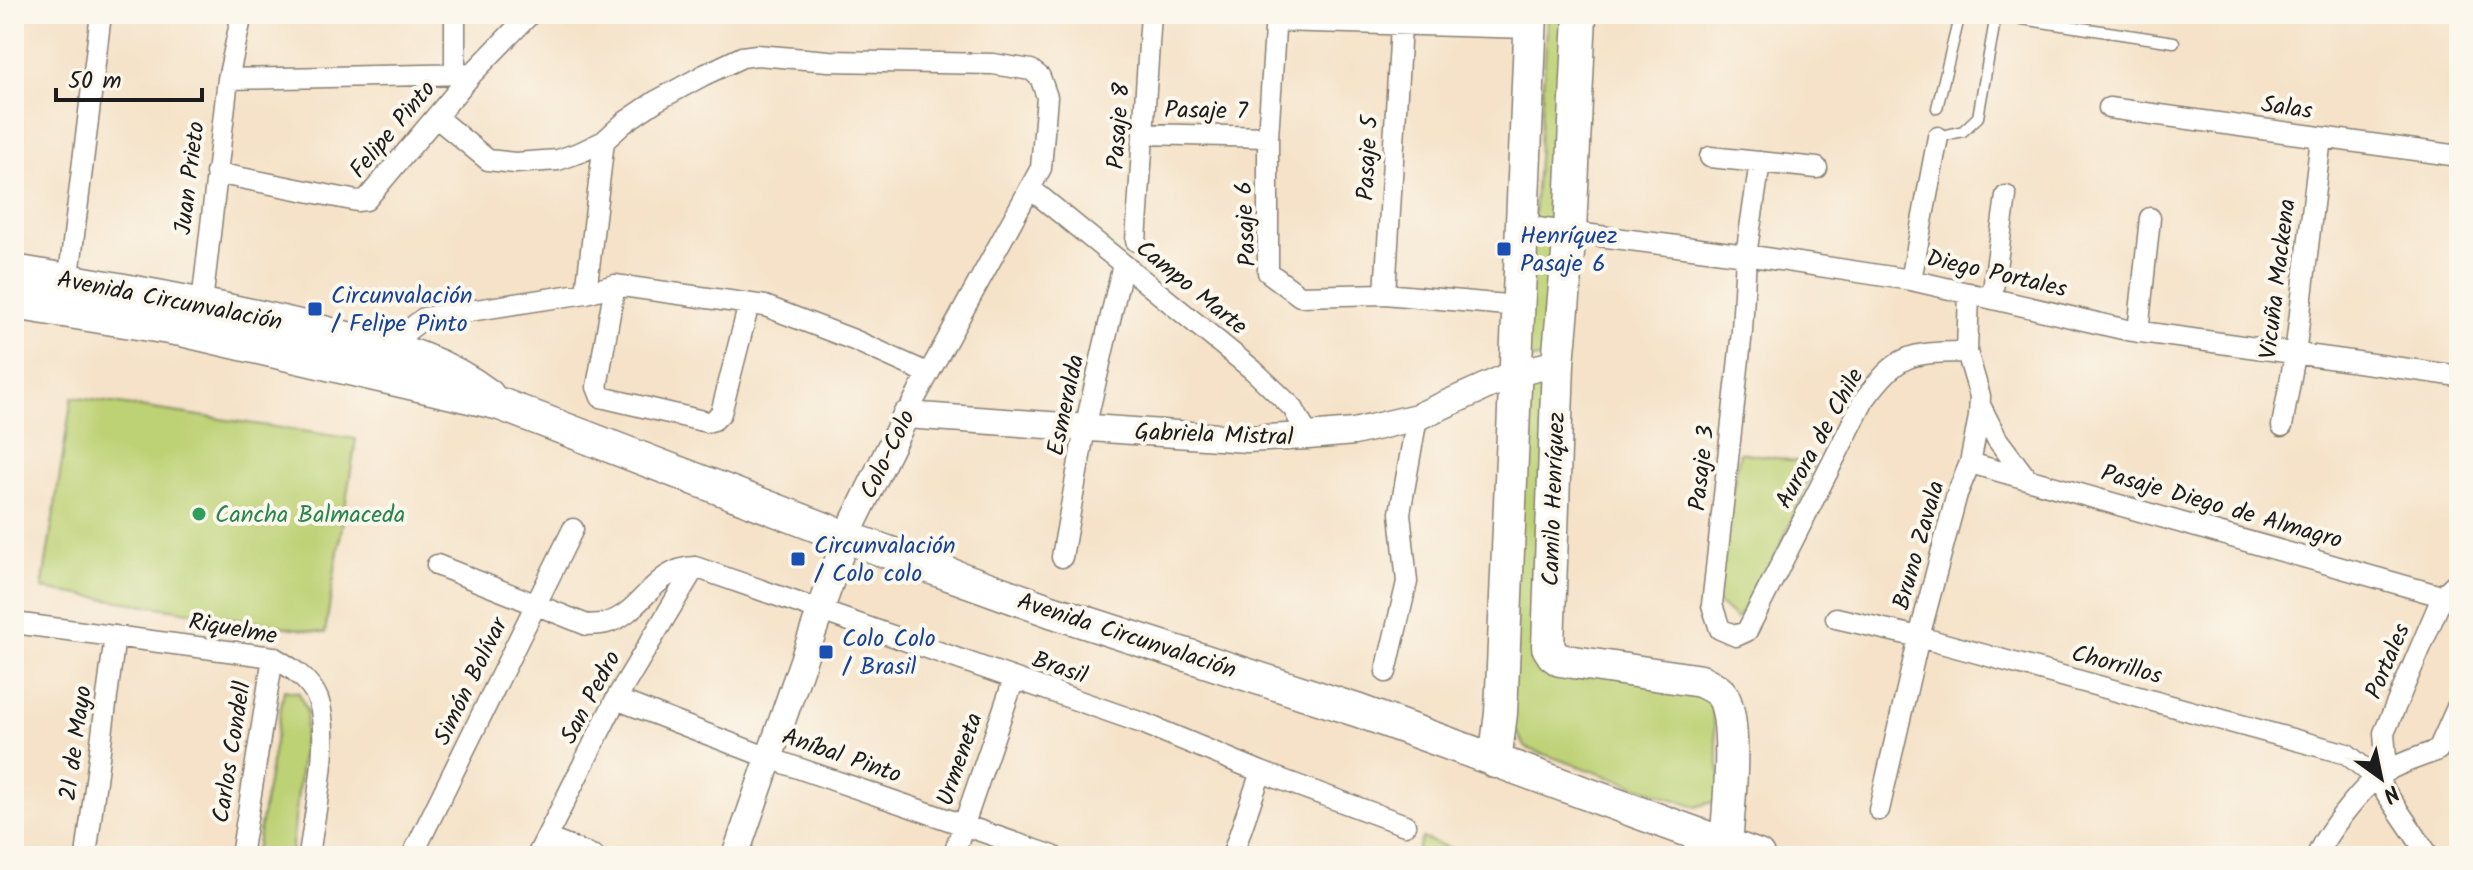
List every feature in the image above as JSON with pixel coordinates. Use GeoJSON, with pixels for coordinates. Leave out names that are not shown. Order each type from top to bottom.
{"type":"FeatureCollection","features":[{"type":"Feature","properties":{"kind":"main road","name":"Camilo Henríquez"},"geometry":{"type":"LineString","coordinates":[[1580,14],[1570,231],[1558,363],[1548,647],[1560,660],[1701,681],[1722,696],[1728,716],[1731,755],[1726,846]]}},
{"type":"Feature","properties":{"kind":"main road","name":"Camilo Henríquez"},"geometry":{"type":"LineString","coordinates":[[1495,762],[1501,713],[1531,21]]}},
{"type":"Feature","properties":{"kind":"main road","name":"Avenida Circunvalación"},"geometry":{"type":"LineString","coordinates":[[14,271],[67,296],[181,330],[500,404],[846,537],[1051,611],[1359,711],[1758,856]]}},
{"type":"Feature","properties":{"kind":"main road","name":"Avenida Circunvalación"},"geometry":{"type":"LineString","coordinates":[[14,303],[67,296],[202,303],[391,347],[430,360],[449,369],[500,404]]}},
{"type":"Feature","properties":{"kind":"street","name":"Juan Prieto"},"geometry":{"type":"LineString","coordinates":[[202,303],[228,79],[242,14]]}},
{"type":"Feature","properties":{"kind":"street"},"geometry":{"type":"LineString","coordinates":[[228,79],[464,74],[455,14]]}},
{"type":"Feature","properties":{"kind":"street","name":"Felipe Pinto"},"geometry":{"type":"LineString","coordinates":[[216,173],[357,201],[366,200],[437,118],[464,74],[530,14]]}},
{"type":"Feature","properties":{"kind":"street","name":"Pasaje 8"},"geometry":{"type":"LineString","coordinates":[[1136,241],[1151,14]]}},
{"type":"Feature","properties":{"kind":"street"},"geometry":{"type":"LineString","coordinates":[[67,296],[95,15]]}},
{"type":"Feature","properties":{"kind":"street"},"geometry":{"type":"LineString","coordinates":[[1276,18],[1401,26],[1531,21]]}},
{"type":"Feature","properties":{"kind":"street","name":"Pasaje 6"},"geometry":{"type":"LineString","coordinates":[[1276,18],[1268,137],[1268,272],[1300,296],[1385,294],[1517,306]]}},
{"type":"Feature","properties":{"kind":"street","name":"Pasaje 5"},"geometry":{"type":"LineString","coordinates":[[1385,294],[1401,26]]}},
{"type":"Feature","properties":{"kind":"street","name":"Colo-Colo"},"geometry":{"type":"LineString","coordinates":[[604,141],[656,101],[742,57],[757,55],[829,61],[993,64],[1031,70],[1040,77],[1047,97],[1041,168],[927,373],[846,537],[735,856]]}},
{"type":"Feature","properties":{"kind":"street","name":"Salas"},"geometry":{"type":"LineString","coordinates":[[2109,108],[2459,156]]}},
{"type":"Feature","properties":{"kind":"street"},"geometry":{"type":"LineString","coordinates":[[437,118],[488,160],[501,163],[558,160],[604,141],[586,293]]}},
{"type":"Feature","properties":{"kind":"street","name":"Pasaje 7"},"geometry":{"type":"LineString","coordinates":[[1143,134],[1268,137]]}},
{"type":"Feature","properties":{"kind":"street"},"geometry":{"type":"LineString","coordinates":[[1911,280],[1938,137]]}},
{"type":"Feature","properties":{"kind":"street","name":"Vicuña Mackena"},"geometry":{"type":"LineString","coordinates":[[2282,426],[2295,355],[2321,138]]}},
{"type":"Feature","properties":{"kind":"street"},"geometry":{"type":"LineString","coordinates":[[1710,157],[1817,168]]}},
{"type":"Feature","properties":{"kind":"street"},"geometry":{"type":"LineString","coordinates":[[1746,255],[1760,162]]}},
{"type":"Feature","properties":{"kind":"street","name":"Campo Marte"},"geometry":{"type":"LineString","coordinates":[[1031,189],[1284,398],[1308,436]]}},
{"type":"Feature","properties":{"kind":"street"},"geometry":{"type":"LineString","coordinates":[[1992,297],[2006,196]]}},
{"type":"Feature","properties":{"kind":"street"},"geometry":{"type":"LineString","coordinates":[[2138,332],[2150,218]]}},
{"type":"Feature","properties":{"kind":"street","name":"Diego Portales"},"geometry":{"type":"LineString","coordinates":[[1522,226],[1911,280],[2138,332],[2459,376]]}},
{"type":"Feature","properties":{"kind":"street","name":"Pasaje 3"},"geometry":{"type":"LineString","coordinates":[[1746,255],[1742,331],[1712,605],[1720,629],[1736,636],[1747,631],[1759,607]]}},
{"type":"Feature","properties":{"kind":"street","name":"Esmeralda"},"geometry":{"type":"LineString","coordinates":[[1062,557],[1085,428],[1123,264]]}},
{"type":"Feature","properties":{"kind":"street"},"geometry":{"type":"LineString","coordinates":[[615,285],[597,387],[601,397],[707,422],[721,413],[749,304]]}},
{"type":"Feature","properties":{"kind":"street"},"geometry":{"type":"LineString","coordinates":[[391,347],[424,318],[586,293],[615,285],[765,306],[839,334],[927,373]]}},
{"type":"Feature","properties":{"kind":"street","name":"Bruno Zavala"},"geometry":{"type":"LineString","coordinates":[[1879,810],[1919,637],[1957,494],[1970,463],[1981,407],[1967,352],[1969,293]]}},
{"type":"Feature","properties":{"kind":"street","name":"Aurora de Chile"},"geometry":{"type":"LineString","coordinates":[[1759,607],[1864,400],[1885,371],[1906,358],[1931,353],[1967,352]]}},
{"type":"Feature","properties":{"kind":"street","name":"Gabriela Mistral"},"geometry":{"type":"LineString","coordinates":[[906,415],[1247,439],[1308,436],[1354,432],[1417,417],[1516,373],[1558,363]]}},
{"type":"Feature","properties":{"kind":"street"},"geometry":{"type":"LineString","coordinates":[[1981,407],[1997,439],[2027,479]]}},
{"type":"Feature","properties":{"kind":"street"},"geometry":{"type":"LineString","coordinates":[[1386,672],[1407,582],[1400,513],[1417,417]]}},
{"type":"Feature","properties":{"kind":"street","name":"Pasaje Diego de Almagro"},"geometry":{"type":"LineString","coordinates":[[1970,463],[2451,598]]}},
{"type":"Feature","properties":{"kind":"street","name":"Simón Bolívar"},"geometry":{"type":"LineString","coordinates":[[412,856],[573,529]]}},
{"type":"Feature","properties":{"kind":"street"},"geometry":{"type":"LineString","coordinates":[[437,565],[587,625],[608,623],[627,612],[663,577],[679,567],[695,567]]}},
{"type":"Feature","properties":{"kind":"street","name":"Brasil"},"geometry":{"type":"LineString","coordinates":[[695,567],[1145,724],[1261,772],[1405,825]]}},
{"type":"Feature","properties":{"kind":"street","name":"San Pedro"},"geometry":{"type":"LineString","coordinates":[[542,847],[616,699],[695,567]]}},
{"type":"Feature","properties":{"kind":"street","name":"Portales"},"geometry":{"type":"LineString","coordinates":[[2382,774],[2384,733],[2459,580]]}},
{"type":"Feature","properties":{"kind":"street","name":"Chorrillos"},"geometry":{"type":"LineString","coordinates":[[1836,618],[1919,637],[2347,754],[2382,774]]}},
{"type":"Feature","properties":{"kind":"street","name":"Riquelme"},"geometry":{"type":"LineString","coordinates":[[14,623],[273,657],[297,671],[317,697],[324,732],[309,856]]}},
{"type":"Feature","properties":{"kind":"street","name":"21 de Mayo"},"geometry":{"type":"LineString","coordinates":[[86,856],[115,636]]}},
{"type":"Feature","properties":{"kind":"street","name":"Carlos Condell"},"geometry":{"type":"LineString","coordinates":[[241,856],[273,657]]}},
{"type":"Feature","properties":{"kind":"street","name":"Urmeneta"},"geometry":{"type":"LineString","coordinates":[[953,856],[1014,679]]}},
{"type":"Feature","properties":{"kind":"street","name":"Aníbal Pinto"},"geometry":{"type":"LineString","coordinates":[[616,699],[769,758],[1053,856]]}},
{"type":"Feature","properties":{"kind":"street"},"geometry":{"type":"LineString","coordinates":[[2317,856],[2348,810],[2382,774],[2438,750],[2459,703]]}},
{"type":"Feature","properties":{"kind":"street"},"geometry":{"type":"LineString","coordinates":[[1232,856],[1261,772]]}},
{"type":"Feature","properties":{"kind":"street"},"geometry":{"type":"LineString","coordinates":[[2382,774],[2429,856]]}},
{"type":"Feature","properties":{"kind":"street"},"geometry":{"type":"LineString","coordinates":[[542,847],[594,856]]}},
{"type":"Feature","properties":{"kind":"lane"},"geometry":{"type":"LineString","coordinates":[[1937,108],[1960,14]]}},
{"type":"Feature","properties":{"kind":"lane"},"geometry":{"type":"LineString","coordinates":[[1938,137],[1963,131],[1978,117],[1996,15],[2174,42]]}},
{"type":"Feature","properties":{"kind":"green space"},"geometry":{"type":"Polygon","coordinates":[[[1548,14],[1570,14],[1552,355],[1524,361],[1548,14]]]}},
{"type":"Feature","properties":{"kind":"green space"},"geometry":{"type":"Polygon","coordinates":[[[1553,369],[1544,650],[1710,690],[1723,799],[1696,807],[1526,748],[1505,712],[1521,379],[1553,369]]]}},
{"type":"Feature","properties":{"kind":"green space","name":"Cancha Balmaceda"},"geometry":{"type":"Polygon","coordinates":[[[72,397],[356,439],[325,633],[42,589],[72,397]]]}},
{"type":"Feature","properties":{"kind":"green space"},"geometry":{"type":"Polygon","coordinates":[[[1740,452],[1813,464],[1781,544],[1736,619],[1713,598],[1740,452]]]}},
{"type":"Feature","properties":{"kind":"green space"},"geometry":{"type":"Polygon","coordinates":[[[284,690],[299,693],[307,711],[291,856],[255,856],[284,690]]]}},
{"type":"Feature","properties":{"kind":"green space"},"geometry":{"type":"Polygon","coordinates":[[[1422,838],[1472,856],[1415,856],[1422,838]]]}},
{"type":"Feature","properties":{"kind":"place","name":"Henríquez Pasaje 6"},"geometry":{"type":"Point","coordinates":[1504,249]}},
{"type":"Feature","properties":{"kind":"place","name":"Circunvalación / Felipe Pinto"},"geometry":{"type":"Point","coordinates":[315,309]}},
{"type":"Feature","properties":{"kind":"place","name":"Cancha Balmaceda"},"geometry":{"type":"Point","coordinates":[199,514]}},
{"type":"Feature","properties":{"kind":"place","name":"Circunvalación / Colo colo"},"geometry":{"type":"Point","coordinates":[798,559]}},
{"type":"Feature","properties":{"kind":"place","name":"Colo Colo / Brasil"},"geometry":{"type":"Point","coordinates":[826,652]}}]}
